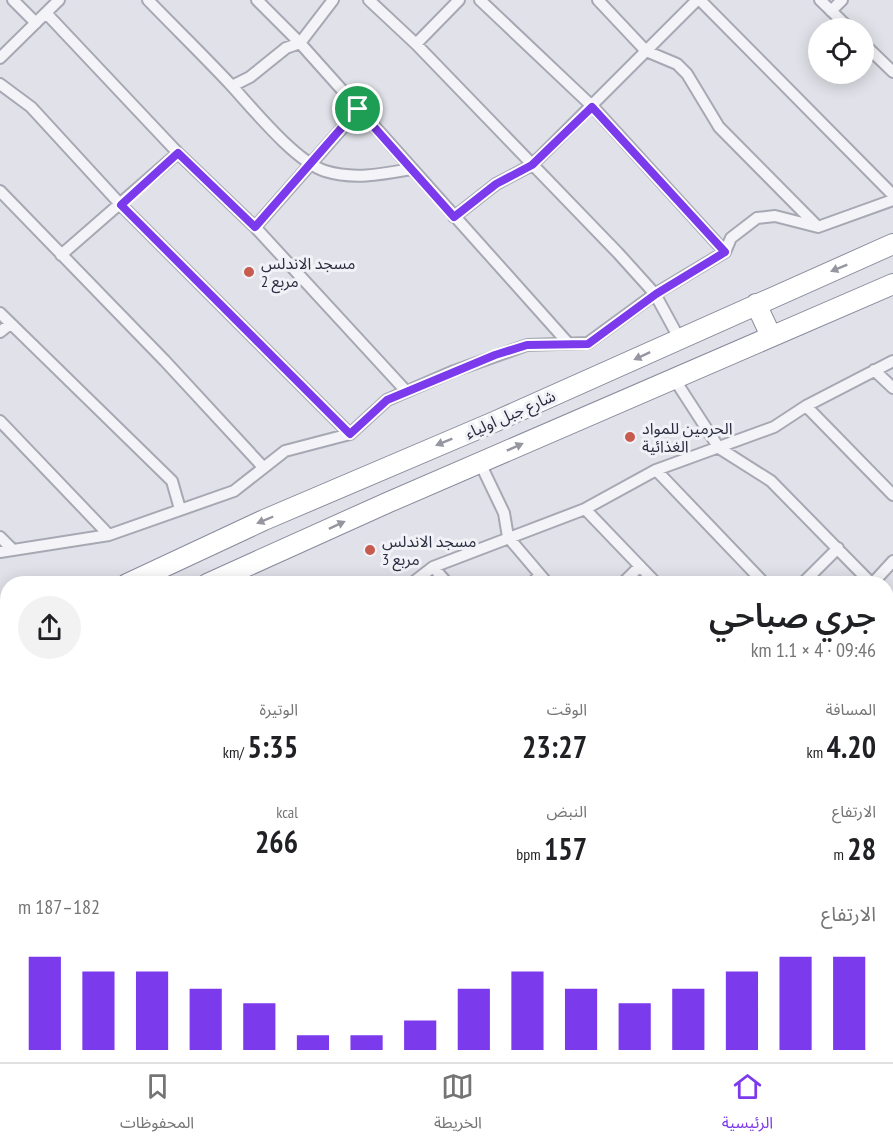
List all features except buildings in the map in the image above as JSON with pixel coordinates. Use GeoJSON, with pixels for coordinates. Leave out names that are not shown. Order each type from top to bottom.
{"type":"FeatureCollection","features":[{"type":"Feature","properties":{"kind":"highway","name":"شارع جبل اولياء"},"geometry":{"type":"LineString","coordinates":[[144,576],[264,520],[494,422],[893,244]]}},
{"type":"Feature","properties":{"kind":"highway","name":"شارع جبل اولياء"},"geometry":{"type":"LineString","coordinates":[[225,576],[480,462],[675,380],[717,359],[893,284]]}},
{"type":"Feature","properties":{"kind":"highway"},"geometry":{"type":"LineString","coordinates":[[756,304],[771,336]]}},
{"type":"Feature","properties":{"kind":"highway"},"geometry":{"type":"LineString","coordinates":[[703,328],[717,359]]}},
{"type":"Feature","properties":{"kind":"street"},"geometry":{"type":"LineString","coordinates":[[14,0],[36,23]]}},
{"type":"Feature","properties":{"kind":"street"},"geometry":{"type":"LineString","coordinates":[[0,58],[60,0]]}},
{"type":"Feature","properties":{"kind":"street"},"geometry":{"type":"LineString","coordinates":[[148,0],[253,110],[310,164],[326,171],[373,176],[411,169]]}},
{"type":"Feature","properties":{"kind":"street"},"geometry":{"type":"LineString","coordinates":[[257,0],[300,42],[568,344]]}},
{"type":"Feature","properties":{"kind":"street"},"geometry":{"type":"LineString","coordinates":[[232,86],[250,77],[286,48],[300,42],[333,0]]}},
{"type":"Feature","properties":{"kind":"street"},"geometry":{"type":"LineString","coordinates":[[369,0],[416,44],[656,294],[679,338]]}},
{"type":"Feature","properties":{"kind":"street"},"geometry":{"type":"LineString","coordinates":[[416,44],[459,0]]}},
{"type":"Feature","properties":{"kind":"street"},"geometry":{"type":"LineString","coordinates":[[480,0],[592,107],[725,252]]}},
{"type":"Feature","properties":{"kind":"street"},"geometry":{"type":"LineString","coordinates":[[597,0],[646,51],[677,64],[687,74],[719,127],[818,227]]}},
{"type":"Feature","properties":{"kind":"street"},"geometry":{"type":"LineString","coordinates":[[454,217],[496,184],[532,165],[699,0],[893,195]]}},
{"type":"Feature","properties":{"kind":"street"},"geometry":{"type":"LineString","coordinates":[[820,0],[838,18]]}},
{"type":"Feature","properties":{"kind":"street"},"geometry":{"type":"LineString","coordinates":[[831,11],[842,0]]}},
{"type":"Feature","properties":{"kind":"street"},"geometry":{"type":"LineString","coordinates":[[46,14],[178,153],[255,227],[406,391]]}},
{"type":"Feature","properties":{"kind":"street"},"geometry":{"type":"LineString","coordinates":[[874,54],[893,72]]}},
{"type":"Feature","properties":{"kind":"street"},"geometry":{"type":"LineString","coordinates":[[0,84],[31,107],[121,205],[350,434]]}},
{"type":"Feature","properties":{"kind":"street"},"geometry":{"type":"LineString","coordinates":[[255,227],[358,109]]}},
{"type":"Feature","properties":{"kind":"street"},"geometry":{"type":"LineString","coordinates":[[61,255],[178,153]]}},
{"type":"Feature","properties":{"kind":"street"},"geometry":{"type":"LineString","coordinates":[[0,191],[165,361],[263,468]]}},
{"type":"Feature","properties":{"kind":"street"},"geometry":{"type":"LineString","coordinates":[[0,537],[5,550],[109,535],[234,491],[285,451],[350,434],[387,400],[406,391],[516,349],[588,344],[656,294],[725,252],[731,238],[757,218],[775,216],[818,227],[893,200]]}},
{"type":"Feature","properties":{"kind":"street"},"geometry":{"type":"LineString","coordinates":[[0,313],[172,481],[180,509]]}},
{"type":"Feature","properties":{"kind":"street"},"geometry":{"type":"LineString","coordinates":[[0,332],[10,324]]}},
{"type":"Feature","properties":{"kind":"street"},"geometry":{"type":"LineString","coordinates":[[421,576],[433,567],[585,509],[656,470],[774,427],[806,406],[893,361]]}},
{"type":"Feature","properties":{"kind":"street"},"geometry":{"type":"LineString","coordinates":[[874,370],[893,388]]}},
{"type":"Feature","properties":{"kind":"street"},"geometry":{"type":"LineString","coordinates":[[675,380],[719,448],[771,481],[864,576]]}},
{"type":"Feature","properties":{"kind":"street"},"geometry":{"type":"LineString","coordinates":[[806,406],[893,495]]}},
{"type":"Feature","properties":{"kind":"street"},"geometry":{"type":"LineString","coordinates":[[0,421],[109,535]]}},
{"type":"Feature","properties":{"kind":"street"},"geometry":{"type":"LineString","coordinates":[[480,462],[504,513],[508,537],[541,576]]}},
{"type":"Feature","properties":{"kind":"street"},"geometry":{"type":"LineString","coordinates":[[656,470],[757,576]]}},
{"type":"Feature","properties":{"kind":"street"},"geometry":{"type":"LineString","coordinates":[[585,509],[649,576]]}},
{"type":"Feature","properties":{"kind":"street"},"geometry":{"type":"LineString","coordinates":[[810,576],[838,548]]}},
{"type":"Feature","properties":{"kind":"street"},"geometry":{"type":"LineString","coordinates":[[879,576],[893,561]]}},
{"type":"Feature","properties":{"kind":"street"},"geometry":{"type":"LineString","coordinates":[[630,576],[640,566]]}},
{"type":"Feature","properties":{"kind":"street"},"geometry":{"type":"LineString","coordinates":[[433,567],[441,576]]}},
{"type":"Feature","properties":{"kind":"place","name":"مسجد الاندلس مربع 2"},"geometry":{"type":"Point","coordinates":[249,272]}},
{"type":"Feature","properties":{"kind":"place","name":"الحرمين للمواد الغذائية"},"geometry":{"type":"Point","coordinates":[630,437]}},
{"type":"Feature","properties":{"kind":"place","name":"مسجد الاندلس مربع 3"},"geometry":{"type":"Point","coordinates":[370,550]}},
{"type":"Feature","properties":{"kind":"route"},"geometry":{"type":"LineString","coordinates":[[592,107],[725,252],[656,294],[588,344],[527,345],[495,355],[387,400],[350,434],[121,205],[178,153],[255,227],[358,109],[454,217],[496,184],[532,165],[592,107]]}}]}
